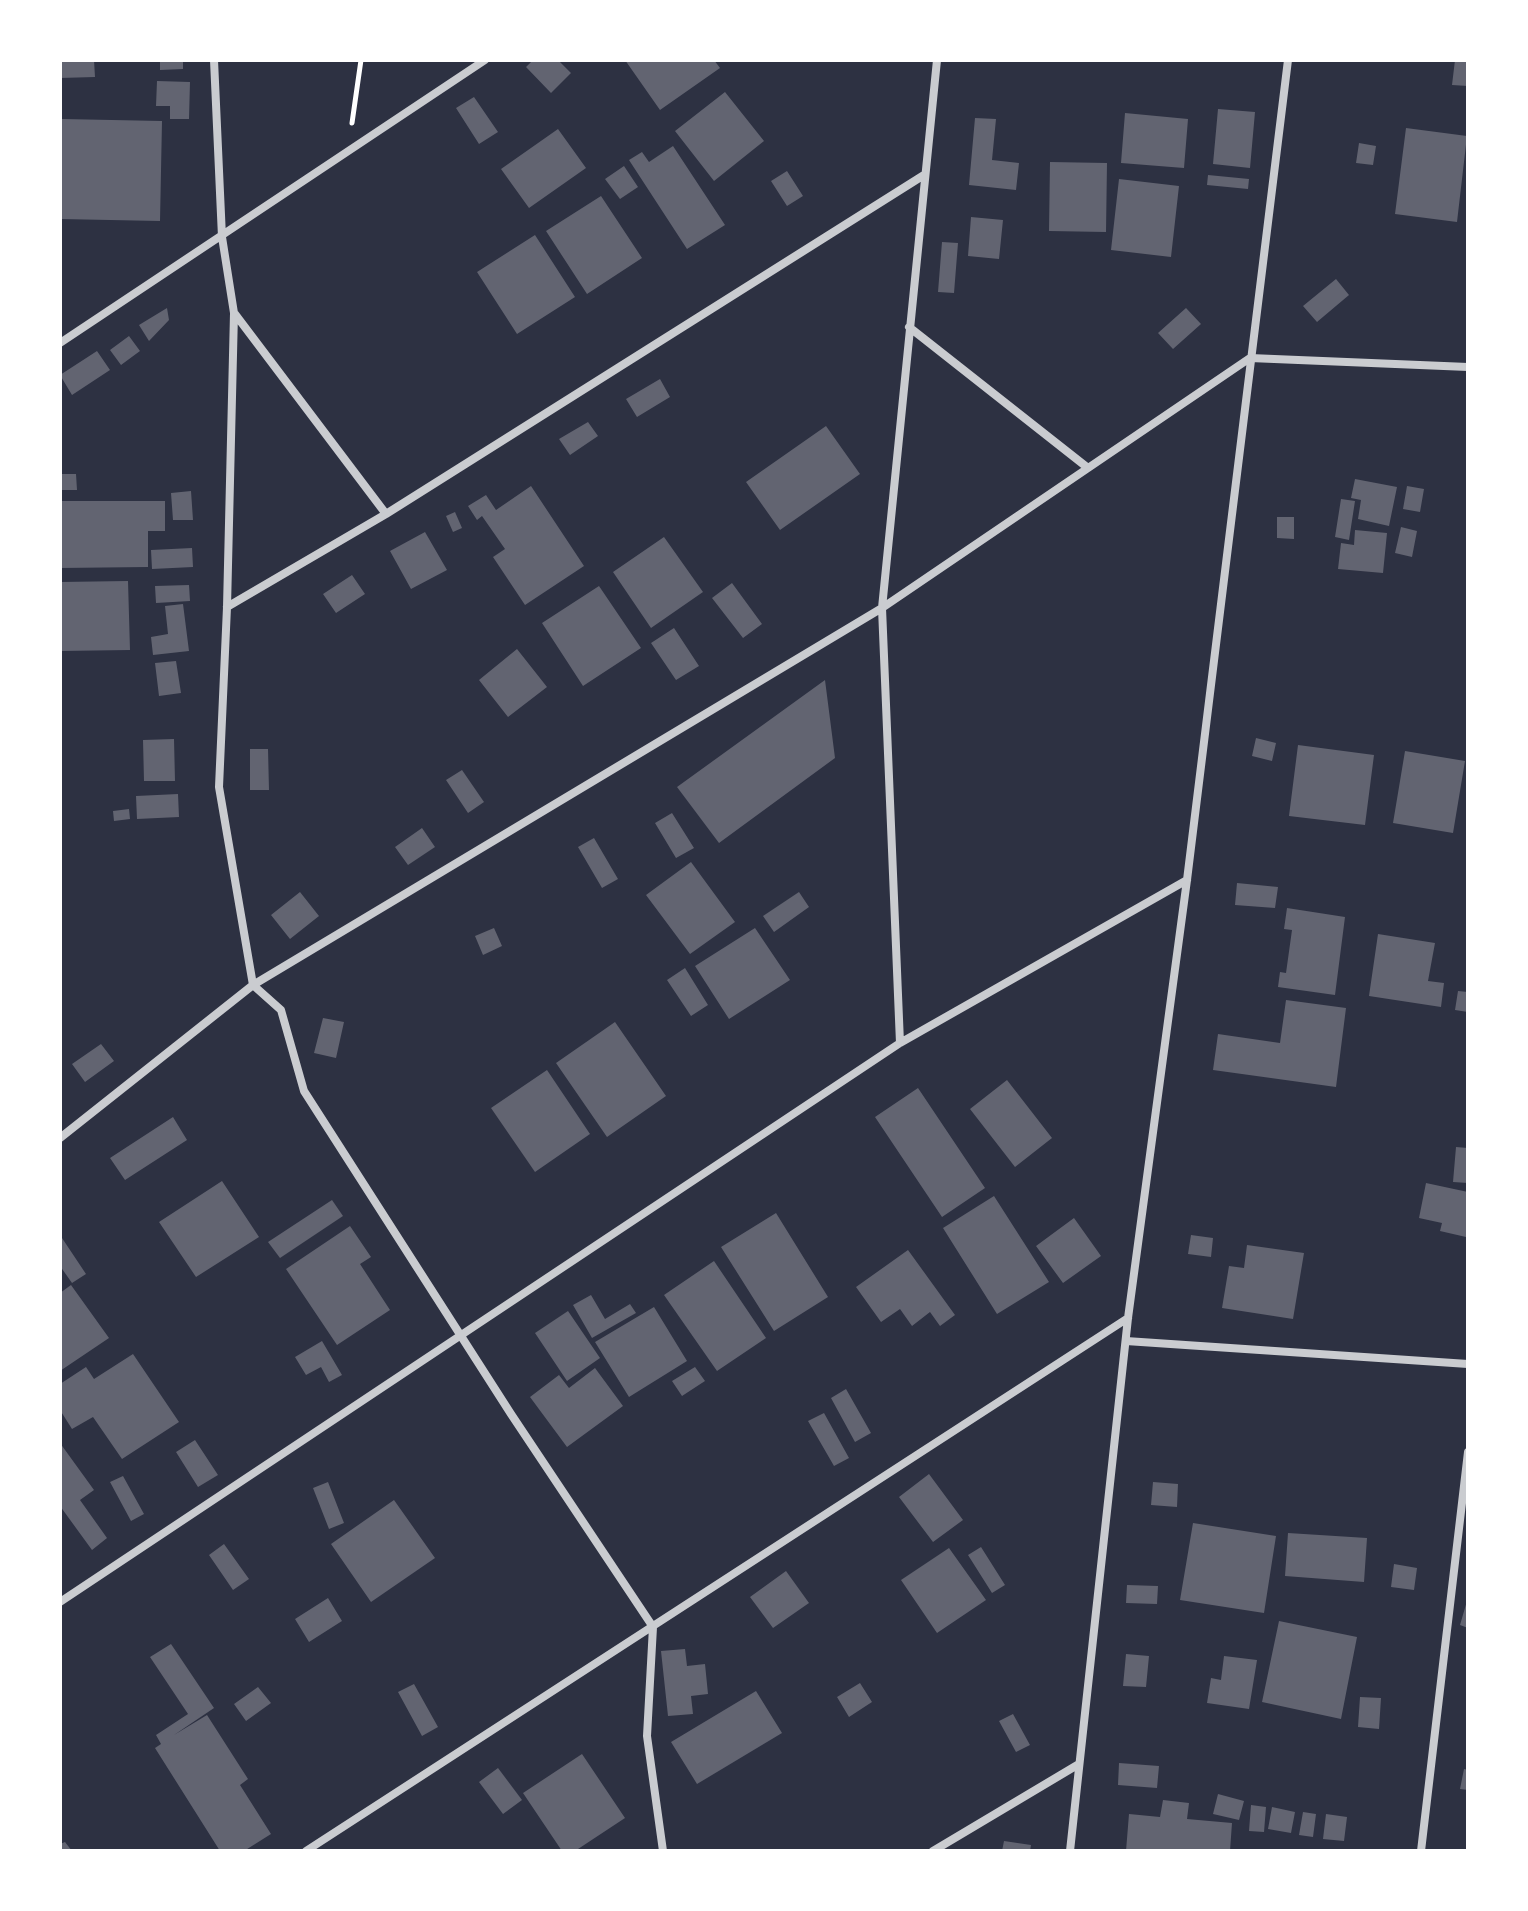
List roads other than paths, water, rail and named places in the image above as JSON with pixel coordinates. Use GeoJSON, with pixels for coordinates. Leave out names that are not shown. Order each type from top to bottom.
{"type":"FeatureCollection","features":[{"type":"Feature","properties":{"kind":"street"},"geometry":{"type":"LineString","coordinates":[[214,60],[222,237],[234,313],[219,787],[253,985],[281,1010],[304,1091],[461,1337],[653,1627],[647,1736],[663,1851]]}},
{"type":"Feature","properties":{"kind":"street"},"geometry":{"type":"LineString","coordinates":[[60,343],[485,60]]}},
{"type":"Feature","properties":{"kind":"street"},"geometry":{"type":"LineString","coordinates":[[900,1043],[882,608],[937,60]]}},
{"type":"Feature","properties":{"kind":"street"},"geometry":{"type":"LineString","coordinates":[[1070,1851],[1128,1318],[1187,880],[1288,60]]}},
{"type":"Feature","properties":{"kind":"street"},"geometry":{"type":"LineString","coordinates":[[227,607],[386,514],[924,175]]}},
{"type":"Feature","properties":{"kind":"street"},"geometry":{"type":"LineString","coordinates":[[234,313],[386,514]]}},
{"type":"Feature","properties":{"kind":"street"},"geometry":{"type":"LineString","coordinates":[[909,327],[1088,468]]}},
{"type":"Feature","properties":{"kind":"street"},"geometry":{"type":"LineString","coordinates":[[60,1138],[253,985],[882,608],[1250,358],[1468,367]]}},
{"type":"Feature","properties":{"kind":"street"},"geometry":{"type":"LineString","coordinates":[[60,1602],[900,1043],[1187,880]]}},
{"type":"Feature","properties":{"kind":"street"},"geometry":{"type":"LineString","coordinates":[[306,1851],[1128,1318]]}},
{"type":"Feature","properties":{"kind":"street"},"geometry":{"type":"LineString","coordinates":[[1126,1341],[1468,1364]]}},
{"type":"Feature","properties":{"kind":"street"},"geometry":{"type":"LineString","coordinates":[[1421,1851],[1468,1452]]}},
{"type":"Feature","properties":{"kind":"street"},"geometry":{"type":"LineString","coordinates":[[933,1851],[1079,1764]]}}]}
